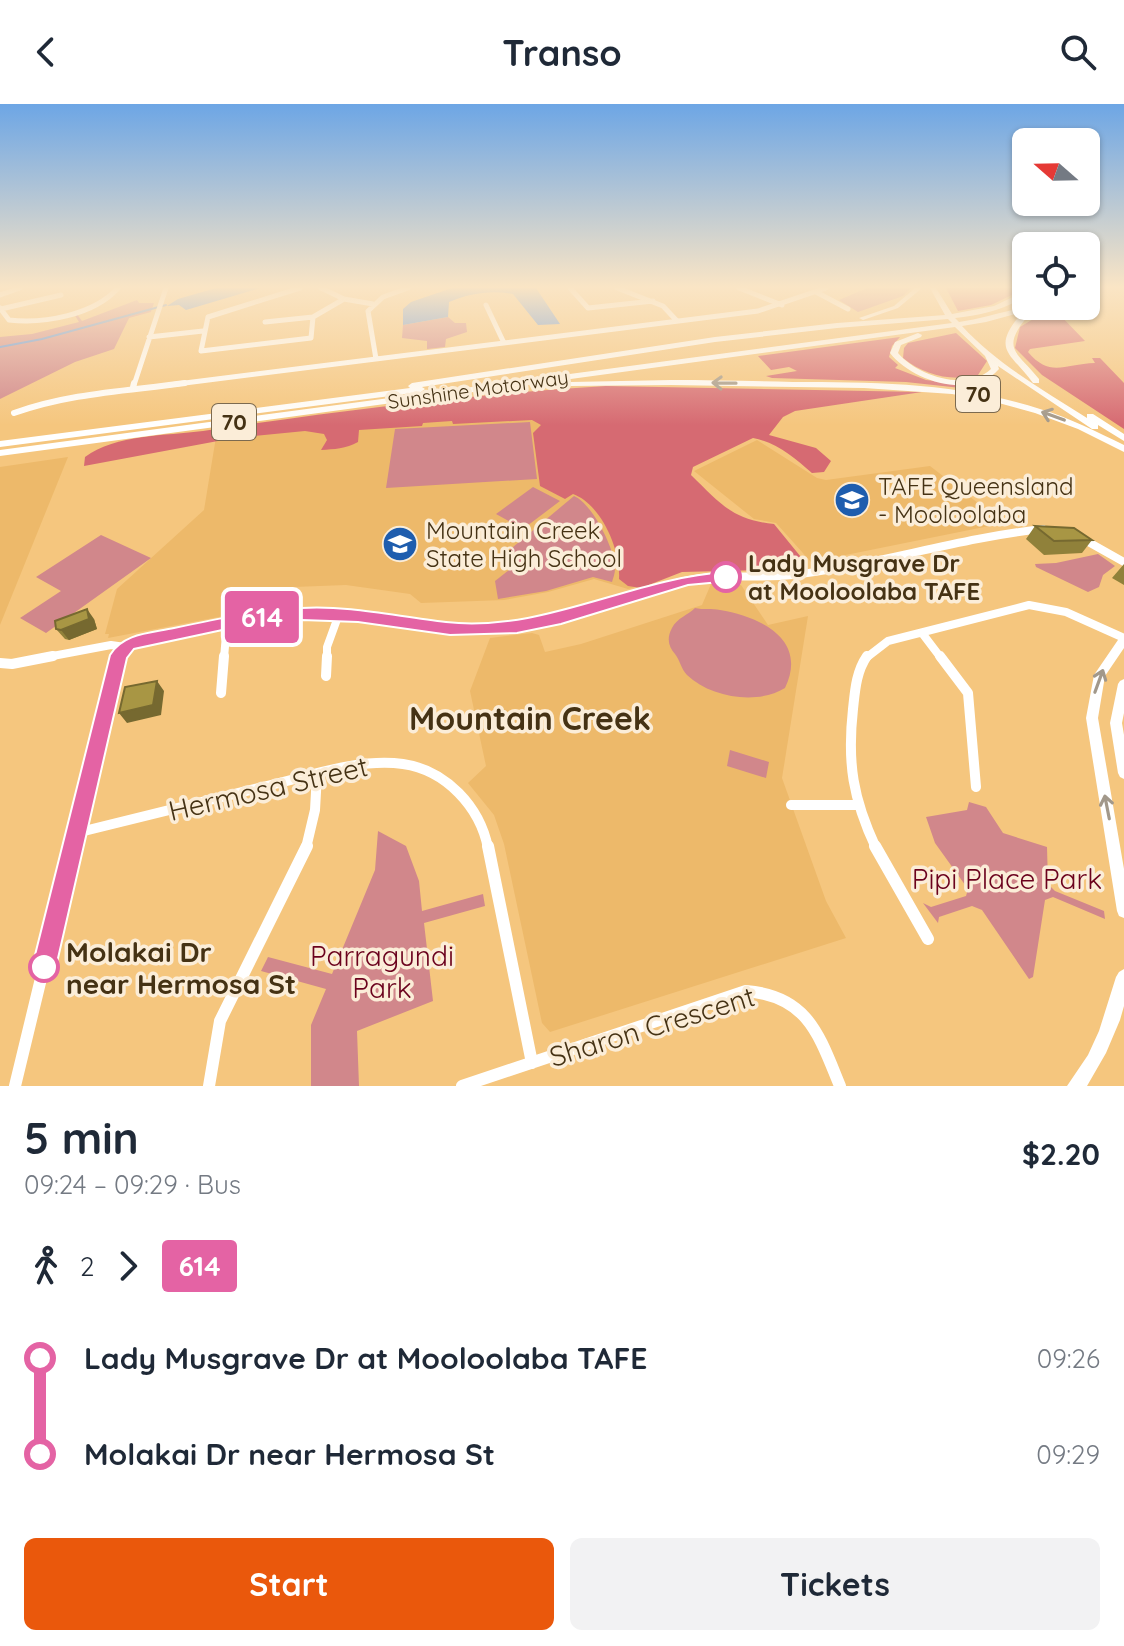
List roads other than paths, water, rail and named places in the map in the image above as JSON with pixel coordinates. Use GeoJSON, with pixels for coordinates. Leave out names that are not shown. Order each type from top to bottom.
{"type":"FeatureCollection","features":[{"type":"Feature","properties":{"kind":"highway","name":"70"},"geometry":{"type":"LineString","coordinates":[[366,396],[664,345],[757,334]]}},
{"type":"Feature","properties":{"kind":"highway","name":"Sunshine Motorway"},"geometry":{"type":"LineString","coordinates":[[0,444],[837,334]]}},
{"type":"Feature","properties":{"kind":"highway","name":"Sunshine Motorway"},"geometry":{"type":"LineString","coordinates":[[0,453],[890,334]]}},
{"type":"Feature","properties":{"kind":"highway"},"geometry":{"type":"LineString","coordinates":[[930,334],[898,344],[894,353],[900,362],[914,371],[939,379],[964,382],[992,375],[995,366],[988,354]]}},
{"type":"Feature","properties":{"kind":"highway"},"geometry":{"type":"LineString","coordinates":[[968,334],[988,354],[1124,447]]}},
{"type":"Feature","properties":{"kind":"highway","name":"70"},"geometry":{"type":"LineString","coordinates":[[969,334],[1124,438]]}},
{"type":"Feature","properties":{"kind":"highway"},"geometry":{"type":"LineString","coordinates":[[1009,334],[1008,343],[1015,359],[1036,381]]}},
{"type":"Feature","properties":{"kind":"highway","name":"70"},"geometry":{"type":"LineString","coordinates":[[468,391],[635,382],[928,387],[983,395],[1033,409],[1124,447]]}},
{"type":"Feature","properties":{"kind":"main road"},"geometry":{"type":"LineString","coordinates":[[1124,639],[1100,675],[1092,718],[1124,911]]}},
{"type":"Feature","properties":{"kind":"main road"},"geometry":{"type":"LineString","coordinates":[[1124,684],[1116,723],[1124,773]]}},
{"type":"Feature","properties":{"kind":"main road"},"geometry":{"type":"LineString","coordinates":[[1076,1086],[1095,1061],[1108,1032],[1124,977]]}},
{"type":"Feature","properties":{"kind":"street"},"geometry":{"type":"LineString","coordinates":[[133,387],[150,334]]}},
{"type":"Feature","properties":{"kind":"street"},"geometry":{"type":"LineString","coordinates":[[149,337],[178,334]]}},
{"type":"Feature","properties":{"kind":"street"},"geometry":{"type":"LineString","coordinates":[[203,334],[200,349],[206,352],[304,341],[313,334]]}},
{"type":"Feature","properties":{"kind":"street"},"geometry":{"type":"LineString","coordinates":[[371,334],[376,359]]}},
{"type":"Feature","properties":{"kind":"street"},"geometry":{"type":"LineString","coordinates":[[500,334],[504,343]]}},
{"type":"Feature","properties":{"kind":"street"},"geometry":{"type":"LineString","coordinates":[[14,413],[47,401],[133,387],[147,388],[576,334]]}},
{"type":"Feature","properties":{"kind":"street"},"geometry":{"type":"LineString","coordinates":[[15,1086],[119,655],[125,647],[141,639],[278,615],[339,614],[440,629],[517,626],[561,618],[687,580],[793,575],[1025,529],[1054,530]]}},
{"type":"Feature","properties":{"kind":"street"},"geometry":{"type":"LineString","coordinates":[[1074,535],[1124,562]]}},
{"type":"Feature","properties":{"kind":"street"},"geometry":{"type":"LineString","coordinates":[[928,939],[892,879],[858,805],[849,752],[860,665],[877,646],[1029,605],[1045,605],[1070,613],[1124,639]]}},
{"type":"Feature","properties":{"kind":"street"},"geometry":{"type":"LineString","coordinates":[[326,676],[327,647],[339,614]]}},
{"type":"Feature","properties":{"kind":"street"},"geometry":{"type":"LineString","coordinates":[[221,693],[227,623]]}},
{"type":"Feature","properties":{"kind":"street"},"geometry":{"type":"LineString","coordinates":[[922,633],[968,693],[976,787]]}},
{"type":"Feature","properties":{"kind":"street"},"geometry":{"type":"LineString","coordinates":[[0,663],[12,664],[111,645],[125,647]]}},
{"type":"Feature","properties":{"kind":"street","name":"Hermosa Street"},"geometry":{"type":"LineString","coordinates":[[76,833],[371,763],[415,767],[446,781],[474,810],[487,841],[532,1063]]}},
{"type":"Feature","properties":{"kind":"street"},"geometry":{"type":"LineString","coordinates":[[209,1086],[220,1021],[307,846],[315,810],[317,774]]}},
{"type":"Feature","properties":{"kind":"street"},"geometry":{"type":"LineString","coordinates":[[791,805],[858,805]]}},
{"type":"Feature","properties":{"kind":"street","name":"Sharon Crescent"},"geometry":{"type":"LineString","coordinates":[[462,1086],[746,991],[768,990],[797,1005],[814,1028],[840,1086]]}},
{"type":"Feature","properties":{"kind":"waterway"},"geometry":{"type":"LineString","coordinates":[[0,347],[61,334]]}},
{"type":"Feature","properties":{"kind":"place","name":"TAFE Queensland - Mooloolaba"},"geometry":{"type":"Point","coordinates":[852,500]}},
{"type":"Feature","properties":{"kind":"place","name":"Mountain Creek State High School"},"geometry":{"type":"Point","coordinates":[400,544]}},
{"type":"Feature","properties":{"kind":"place","name":"Lady Musgrave Dr at Mooloolaba TAFE"},"geometry":{"type":"Point","coordinates":[726,577]}},
{"type":"Feature","properties":{"kind":"place","name":"Molakai Dr near Hermosa St"},"geometry":{"type":"Point","coordinates":[44,967]}},
{"type":"Feature","properties":{"kind":"district","name":"Mountain Creek"},"geometry":{"type":"Point","coordinates":[530,718]}},
{"type":"Feature","properties":{"kind":"park label","name":"Pipi Place Park"},"geometry":{"type":"Point","coordinates":[1007,878]}},
{"type":"Feature","properties":{"kind":"park label","name":"Parragundi Park"},"geometry":{"type":"Point","coordinates":[382,971]}}]}
